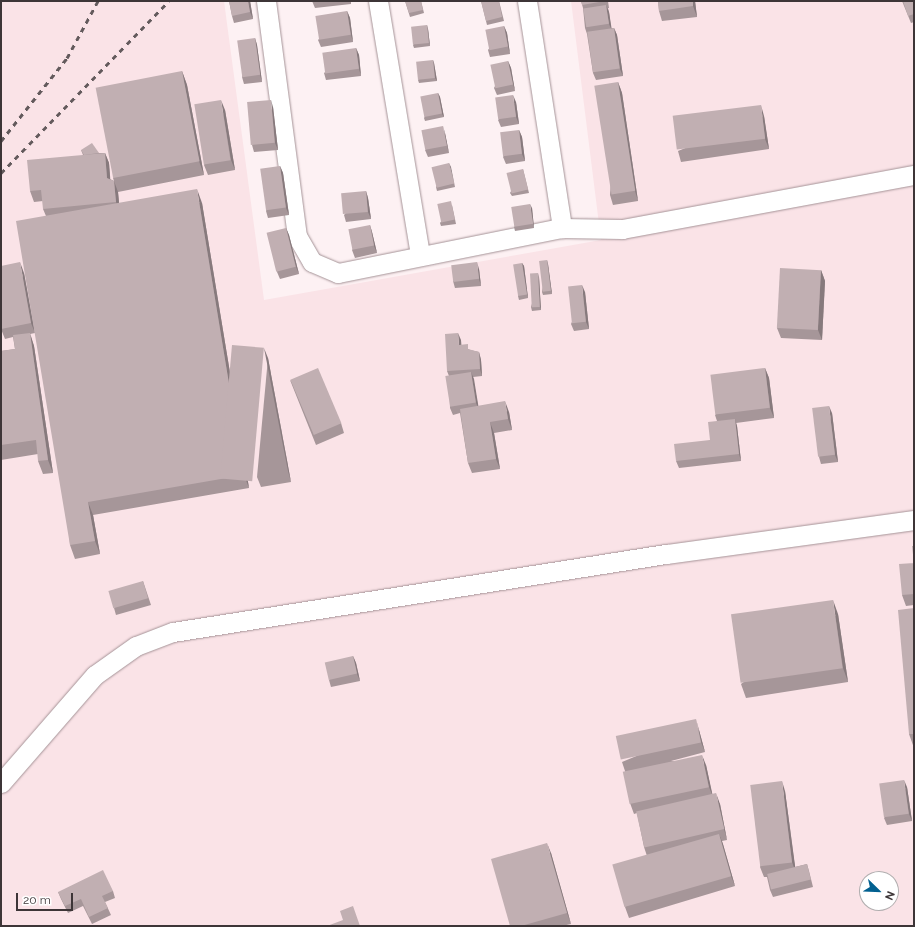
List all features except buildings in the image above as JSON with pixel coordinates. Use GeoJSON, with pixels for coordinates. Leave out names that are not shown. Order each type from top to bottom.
{"type":"FeatureCollection","features":[{"type":"Feature","properties":{"kind":"street"},"geometry":{"type":"LineString","coordinates":[[266,1],[297,236],[312,262],[338,273],[562,228],[622,229],[914,175]]}},
{"type":"Feature","properties":{"kind":"street"},"geometry":{"type":"LineString","coordinates":[[378,1],[420,256]]}},
{"type":"Feature","properties":{"kind":"street"},"geometry":{"type":"LineString","coordinates":[[527,1],[562,228]]}},
{"type":"Feature","properties":{"kind":"street"},"geometry":{"type":"LineString","coordinates":[[1,783],[95,675],[136,646],[173,632],[666,554],[914,520]]}},
{"type":"Feature","properties":{"kind":"shaded area"},"geometry":{"type":"Polygon","coordinates":[[[1,1],[224,1],[264,300],[601,240],[571,1],[914,1],[914,926],[1,926],[1,1]]]}},
{"type":"Feature","properties":{"kind":"railway"},"geometry":{"type":"LineString","coordinates":[[1,141],[67,58],[98,1]]}},
{"type":"Feature","properties":{"kind":"railway"},"geometry":{"type":"LineString","coordinates":[[1,173],[169,1]]}}]}
